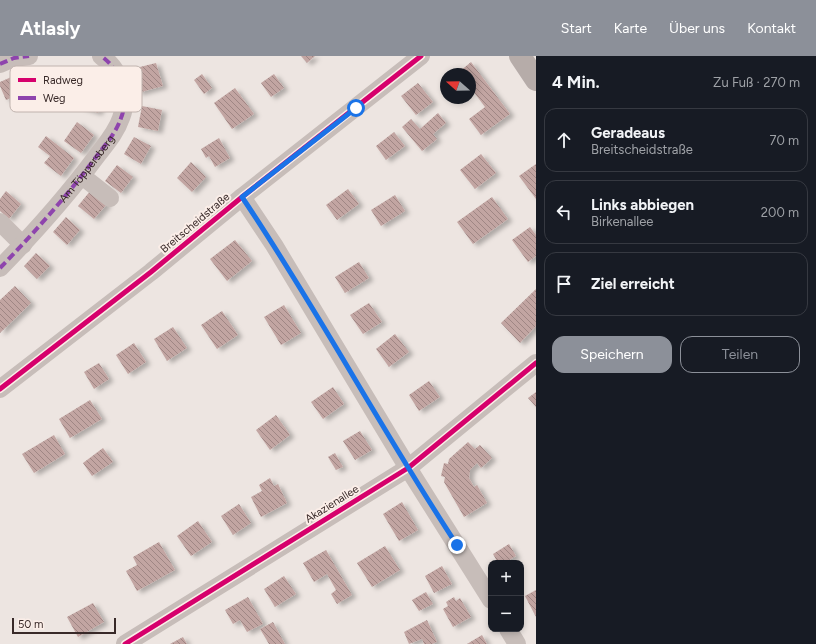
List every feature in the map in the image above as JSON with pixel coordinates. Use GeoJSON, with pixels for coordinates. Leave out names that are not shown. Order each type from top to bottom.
{"type":"FeatureCollection","features":[{"type":"Feature","properties":{"kind":"main road"},"geometry":{"type":"LineString","coordinates":[[520,56],[536,80]]}},
{"type":"Feature","properties":{"kind":"street"},"geometry":{"type":"LineString","coordinates":[[0,64],[14,58],[29,56]]}},
{"type":"Feature","properties":{"kind":"street","name":"Am Töppersberg"},"geometry":{"type":"LineString","coordinates":[[101,56],[112,66]]}},
{"type":"Feature","properties":{"kind":"street","name":"Breitscheidstraße"},"geometry":{"type":"LineString","coordinates":[[0,389],[151,272],[242,197],[421,56]]}},
{"type":"Feature","properties":{"kind":"street","name":"Am Töppersberg"},"geometry":{"type":"LineString","coordinates":[[0,268],[23,245],[65,198],[115,130],[121,119],[123,112]]}},
{"type":"Feature","properties":{"kind":"street"},"geometry":{"type":"LineString","coordinates":[[82,176],[110,198]]}},
{"type":"Feature","properties":{"kind":"street"},"geometry":{"type":"LineString","coordinates":[[242,197],[274,244],[408,468],[488,596]]}},
{"type":"Feature","properties":{"kind":"street"},"geometry":{"type":"LineString","coordinates":[[0,222],[23,245]]}},
{"type":"Feature","properties":{"kind":"street","name":"Akazienallee"},"geometry":{"type":"LineString","coordinates":[[125,644],[408,468],[536,363]]}},
{"type":"Feature","properties":{"kind":"street"},"geometry":{"type":"LineString","coordinates":[[510,632],[517,644]]}},
{"type":"Feature","properties":{"kind":"building"},"geometry":{"type":"Polygon","coordinates":[[[301,56],[315,56],[307,63],[301,56]]]}},
{"type":"Feature","properties":{"kind":"building"},"geometry":{"type":"Polygon","coordinates":[[[471,62],[476,68],[464,68],[471,62]]]}},
{"type":"Feature","properties":{"kind":"building"},"geometry":{"type":"Polygon","coordinates":[[[156,63],[163,86],[142,92],[142,66],[156,63]]]}},
{"type":"Feature","properties":{"kind":"building"},"geometry":{"type":"Polygon","coordinates":[[[476,69],[510,114],[481,135],[469,119],[485,107],[476,95],[476,69]]]}},
{"type":"Feature","properties":{"kind":"building"},"geometry":{"type":"Polygon","coordinates":[[[202,74],[212,88],[204,94],[194,80],[202,74]]]}},
{"type":"Feature","properties":{"kind":"building"},"geometry":{"type":"Polygon","coordinates":[[[274,74],[284,88],[271,97],[261,83],[274,74]]]}},
{"type":"Feature","properties":{"kind":"building"},"geometry":{"type":"Polygon","coordinates":[[[10,78],[10,98],[6,100],[0,86],[0,82],[10,78]]]}},
{"type":"Feature","properties":{"kind":"building"},"geometry":{"type":"Polygon","coordinates":[[[418,83],[433,102],[416,115],[401,96],[418,83]]]}},
{"type":"Feature","properties":{"kind":"building"},"geometry":{"type":"Polygon","coordinates":[[[235,88],[254,114],[232,129],[214,103],[235,88]]]}},
{"type":"Feature","properties":{"kind":"building"},"geometry":{"type":"Polygon","coordinates":[[[142,106],[162,110],[158,131],[138,127],[142,106]]]}},
{"type":"Feature","properties":{"kind":"building"},"geometry":{"type":"Polygon","coordinates":[[[438,113],[446,123],[433,134],[437,139],[422,151],[402,127],[411,119],[420,129],[438,113]]]}},
{"type":"Feature","properties":{"kind":"building"},"geometry":{"type":"Polygon","coordinates":[[[77,122],[94,135],[81,153],[64,141],[77,122]]]}},
{"type":"Feature","properties":{"kind":"building"},"geometry":{"type":"Polygon","coordinates":[[[394,132],[405,146],[386,160],[376,146],[394,132]]]}},
{"type":"Feature","properties":{"kind":"building"},"geometry":{"type":"Polygon","coordinates":[[[46,136],[74,158],[61,176],[44,163],[50,156],[38,147],[46,136]]]}},
{"type":"Feature","properties":{"kind":"building"},"geometry":{"type":"Polygon","coordinates":[[[134,137],[151,146],[141,164],[124,154],[134,137]]]}},
{"type":"Feature","properties":{"kind":"building"},"geometry":{"type":"Polygon","coordinates":[[[219,138],[230,158],[215,167],[209,156],[206,158],[201,149],[219,138]]]}},
{"type":"Feature","properties":{"kind":"building"},"geometry":{"type":"Polygon","coordinates":[[[481,154],[496,173],[475,189],[460,170],[481,154]]]}},
{"type":"Feature","properties":{"kind":"building"},"geometry":{"type":"Polygon","coordinates":[[[191,162],[206,177],[192,192],[177,178],[191,162]]]}},
{"type":"Feature","properties":{"kind":"building"},"geometry":{"type":"Polygon","coordinates":[[[536,164],[536,199],[519,176],[536,164]]]}},
{"type":"Feature","properties":{"kind":"building"},"geometry":{"type":"Polygon","coordinates":[[[117,165],[133,177],[121,193],[105,181],[117,165]]]}},
{"type":"Feature","properties":{"kind":"building"},"geometry":{"type":"Polygon","coordinates":[[[348,189],[359,204],[337,220],[326,205],[348,189]]]}},
{"type":"Feature","properties":{"kind":"building"},"geometry":{"type":"Polygon","coordinates":[[[91,190],[107,204],[94,219],[78,206],[91,190]]]}},
{"type":"Feature","properties":{"kind":"building"},"geometry":{"type":"Polygon","coordinates":[[[6,191],[21,204],[9,219],[0,211],[0,199],[6,191]]]}},
{"type":"Feature","properties":{"kind":"building"},"geometry":{"type":"Polygon","coordinates":[[[395,195],[405,211],[381,226],[371,210],[395,195]]]}},
{"type":"Feature","properties":{"kind":"building"},"geometry":{"type":"Polygon","coordinates":[[[492,197],[508,219],[473,244],[457,222],[492,197]]]}},
{"type":"Feature","properties":{"kind":"building"},"geometry":{"type":"Polygon","coordinates":[[[66,217],[80,230],[67,245],[53,232],[66,217]]]}},
{"type":"Feature","properties":{"kind":"building"},"geometry":{"type":"Polygon","coordinates":[[[530,227],[536,235],[536,256],[528,262],[512,240],[530,227]]]}},
{"type":"Feature","properties":{"kind":"building"},"geometry":{"type":"Polygon","coordinates":[[[235,240],[252,261],[227,281],[210,259],[235,240]]]}},
{"type":"Feature","properties":{"kind":"building"},"geometry":{"type":"Polygon","coordinates":[[[36,253],[50,266],[37,279],[24,266],[36,253]]]}},
{"type":"Feature","properties":{"kind":"building"},"geometry":{"type":"Polygon","coordinates":[[[359,262],[369,278],[345,293],[335,277],[359,262]]]}},
{"type":"Feature","properties":{"kind":"building"},"geometry":{"type":"Polygon","coordinates":[[[15,286],[31,303],[0,333],[0,300],[15,286]]]}},
{"type":"Feature","properties":{"kind":"building"},"geometry":{"type":"Polygon","coordinates":[[[536,289],[536,326],[520,343],[501,323],[536,289]]]}},
{"type":"Feature","properties":{"kind":"building"},"geometry":{"type":"Polygon","coordinates":[[[369,303],[382,322],[363,334],[350,315],[369,303]]]}},
{"type":"Feature","properties":{"kind":"building"},"geometry":{"type":"Polygon","coordinates":[[[284,305],[301,333],[281,345],[264,317],[284,305]]]}},
{"type":"Feature","properties":{"kind":"building"},"geometry":{"type":"Polygon","coordinates":[[[222,311],[238,335],[217,349],[201,325],[222,311]]]}},
{"type":"Feature","properties":{"kind":"building"},"geometry":{"type":"Polygon","coordinates":[[[173,327],[187,348],[167,361],[154,339],[173,327]]]}},
{"type":"Feature","properties":{"kind":"building"},"geometry":{"type":"Polygon","coordinates":[[[395,334],[409,352],[389,367],[376,349],[395,334]]]}},
{"type":"Feature","properties":{"kind":"building"},"geometry":{"type":"Polygon","coordinates":[[[134,343],[146,362],[128,374],[116,355],[134,343]]]}},
{"type":"Feature","properties":{"kind":"building"},"geometry":{"type":"Polygon","coordinates":[[[99,363],[109,379],[94,389],[84,372],[99,363]]]}},
{"type":"Feature","properties":{"kind":"building"},"geometry":{"type":"Polygon","coordinates":[[[429,381],[440,397],[419,411],[409,395],[429,381]]]}},
{"type":"Feature","properties":{"kind":"building"},"geometry":{"type":"Polygon","coordinates":[[[333,387],[344,404],[323,419],[311,402],[333,387]]]}},
{"type":"Feature","properties":{"kind":"building"},"geometry":{"type":"Polygon","coordinates":[[[536,392],[536,407],[528,398],[536,392]]]}},
{"type":"Feature","properties":{"kind":"building"},"geometry":{"type":"Polygon","coordinates":[[[90,400],[102,419],[70,438],[59,419],[90,400]]]}},
{"type":"Feature","properties":{"kind":"building"},"geometry":{"type":"Polygon","coordinates":[[[276,415],[290,435],[270,450],[256,430],[276,415]]]}},
{"type":"Feature","properties":{"kind":"building"},"geometry":{"type":"Polygon","coordinates":[[[360,431],[372,450],[355,460],[343,441],[360,431]]]}},
{"type":"Feature","properties":{"kind":"building"},"geometry":{"type":"Polygon","coordinates":[[[54,435],[65,454],[34,473],[22,454],[54,435]]]}},
{"type":"Feature","properties":{"kind":"building"},"geometry":{"type":"Polygon","coordinates":[[[468,442],[475,449],[480,445],[492,458],[481,468],[477,463],[470,470],[469,478],[474,487],[477,485],[487,503],[464,517],[444,482],[445,477],[441,476],[444,463],[448,464],[449,459],[468,442]]]}},
{"type":"Feature","properties":{"kind":"building"},"geometry":{"type":"Polygon","coordinates":[[[103,448],[113,462],[92,476],[83,463],[103,448]]]}},
{"type":"Feature","properties":{"kind":"building"},"geometry":{"type":"Polygon","coordinates":[[[335,453],[343,467],[336,470],[328,457],[335,453]]]}},
{"type":"Feature","properties":{"kind":"building"},"geometry":{"type":"Polygon","coordinates":[[[270,478],[274,486],[278,484],[287,503],[261,517],[251,497],[262,491],[259,485],[270,478]]]}},
{"type":"Feature","properties":{"kind":"building"},"geometry":{"type":"Polygon","coordinates":[[[402,502],[418,530],[399,541],[383,514],[402,502]]]}},
{"type":"Feature","properties":{"kind":"building"},"geometry":{"type":"Polygon","coordinates":[[[239,504],[251,523],[233,535],[221,516],[239,504]]]}},
{"type":"Feature","properties":{"kind":"building"},"geometry":{"type":"Polygon","coordinates":[[[198,521],[212,542],[191,556],[177,536],[198,521]]]}},
{"type":"Feature","properties":{"kind":"building"},"geometry":{"type":"Polygon","coordinates":[[[159,542],[175,570],[137,591],[126,571],[137,565],[133,557],[159,542]]]}},
{"type":"Feature","properties":{"kind":"building"},"geometry":{"type":"Polygon","coordinates":[[[509,544],[516,556],[509,560],[496,560],[493,554],[509,544]]]}},
{"type":"Feature","properties":{"kind":"building"},"geometry":{"type":"Polygon","coordinates":[[[385,546],[400,570],[372,587],[357,563],[385,546]]]}},
{"type":"Feature","properties":{"kind":"building"},"geometry":{"type":"Polygon","coordinates":[[[326,550],[352,595],[337,604],[331,594],[336,590],[327,574],[314,582],[303,563],[326,550]]]}},
{"type":"Feature","properties":{"kind":"building"},"geometry":{"type":"Polygon","coordinates":[[[442,566],[452,584],[434,593],[425,576],[442,566]]]}},
{"type":"Feature","properties":{"kind":"building"},"geometry":{"type":"Polygon","coordinates":[[[284,576],[296,594],[275,607],[264,589],[284,576]]]}},
{"type":"Feature","properties":{"kind":"building"},"geometry":{"type":"Polygon","coordinates":[[[536,590],[536,617],[525,596],[536,590]]]}},
{"type":"Feature","properties":{"kind":"building"},"geometry":{"type":"Polygon","coordinates":[[[426,592],[433,604],[419,611],[412,600],[426,592]]]}},
{"type":"Feature","properties":{"kind":"building"},"geometry":{"type":"Polygon","coordinates":[[[248,597],[263,624],[247,632],[240,620],[233,624],[225,610],[248,597]]]}},
{"type":"Feature","properties":{"kind":"building"},"geometry":{"type":"Polygon","coordinates":[[[454,597],[456,601],[460,598],[471,617],[453,627],[443,609],[448,606],[446,602],[454,597]]]}},
{"type":"Feature","properties":{"kind":"building"},"geometry":{"type":"Polygon","coordinates":[[[93,603],[104,622],[78,637],[67,617],[93,603]]]}},
{"type":"Feature","properties":{"kind":"building"},"geometry":{"type":"Polygon","coordinates":[[[427,620],[437,642],[432,644],[424,644],[422,639],[409,644],[404,632],[427,620]]]}},
{"type":"Feature","properties":{"kind":"building"},"geometry":{"type":"Polygon","coordinates":[[[273,622],[285,644],[269,644],[260,629],[273,622]]]}},
{"type":"Feature","properties":{"kind":"building"},"geometry":{"type":"Polygon","coordinates":[[[482,635],[487,644],[467,644],[482,635]]]}},
{"type":"Feature","properties":{"kind":"building"},"geometry":{"type":"Polygon","coordinates":[[[183,637],[187,644],[170,644],[183,637]]]}},
{"type":"Feature","properties":{"kind":"marked path"},"geometry":{"type":"LineString","coordinates":[[0,64],[14,58],[29,56]]}},
{"type":"Feature","properties":{"kind":"marked path"},"geometry":{"type":"LineString","coordinates":[[101,56],[112,66]]}},
{"type":"Feature","properties":{"kind":"marked path"},"geometry":{"type":"LineString","coordinates":[[0,268],[38,228],[74,186],[110,139],[123,112]]}},
{"type":"Feature","properties":{"kind":"cycle path"},"geometry":{"type":"LineString","coordinates":[[0,389],[151,272],[242,197],[421,56]]}},
{"type":"Feature","properties":{"kind":"cycle path"},"geometry":{"type":"LineString","coordinates":[[125,644],[408,468],[536,363]]}},
{"type":"Feature","properties":{"kind":"route"},"geometry":{"type":"LineString","coordinates":[[356,108],[242,197],[274,244],[408,468],[457,545]]}}]}
